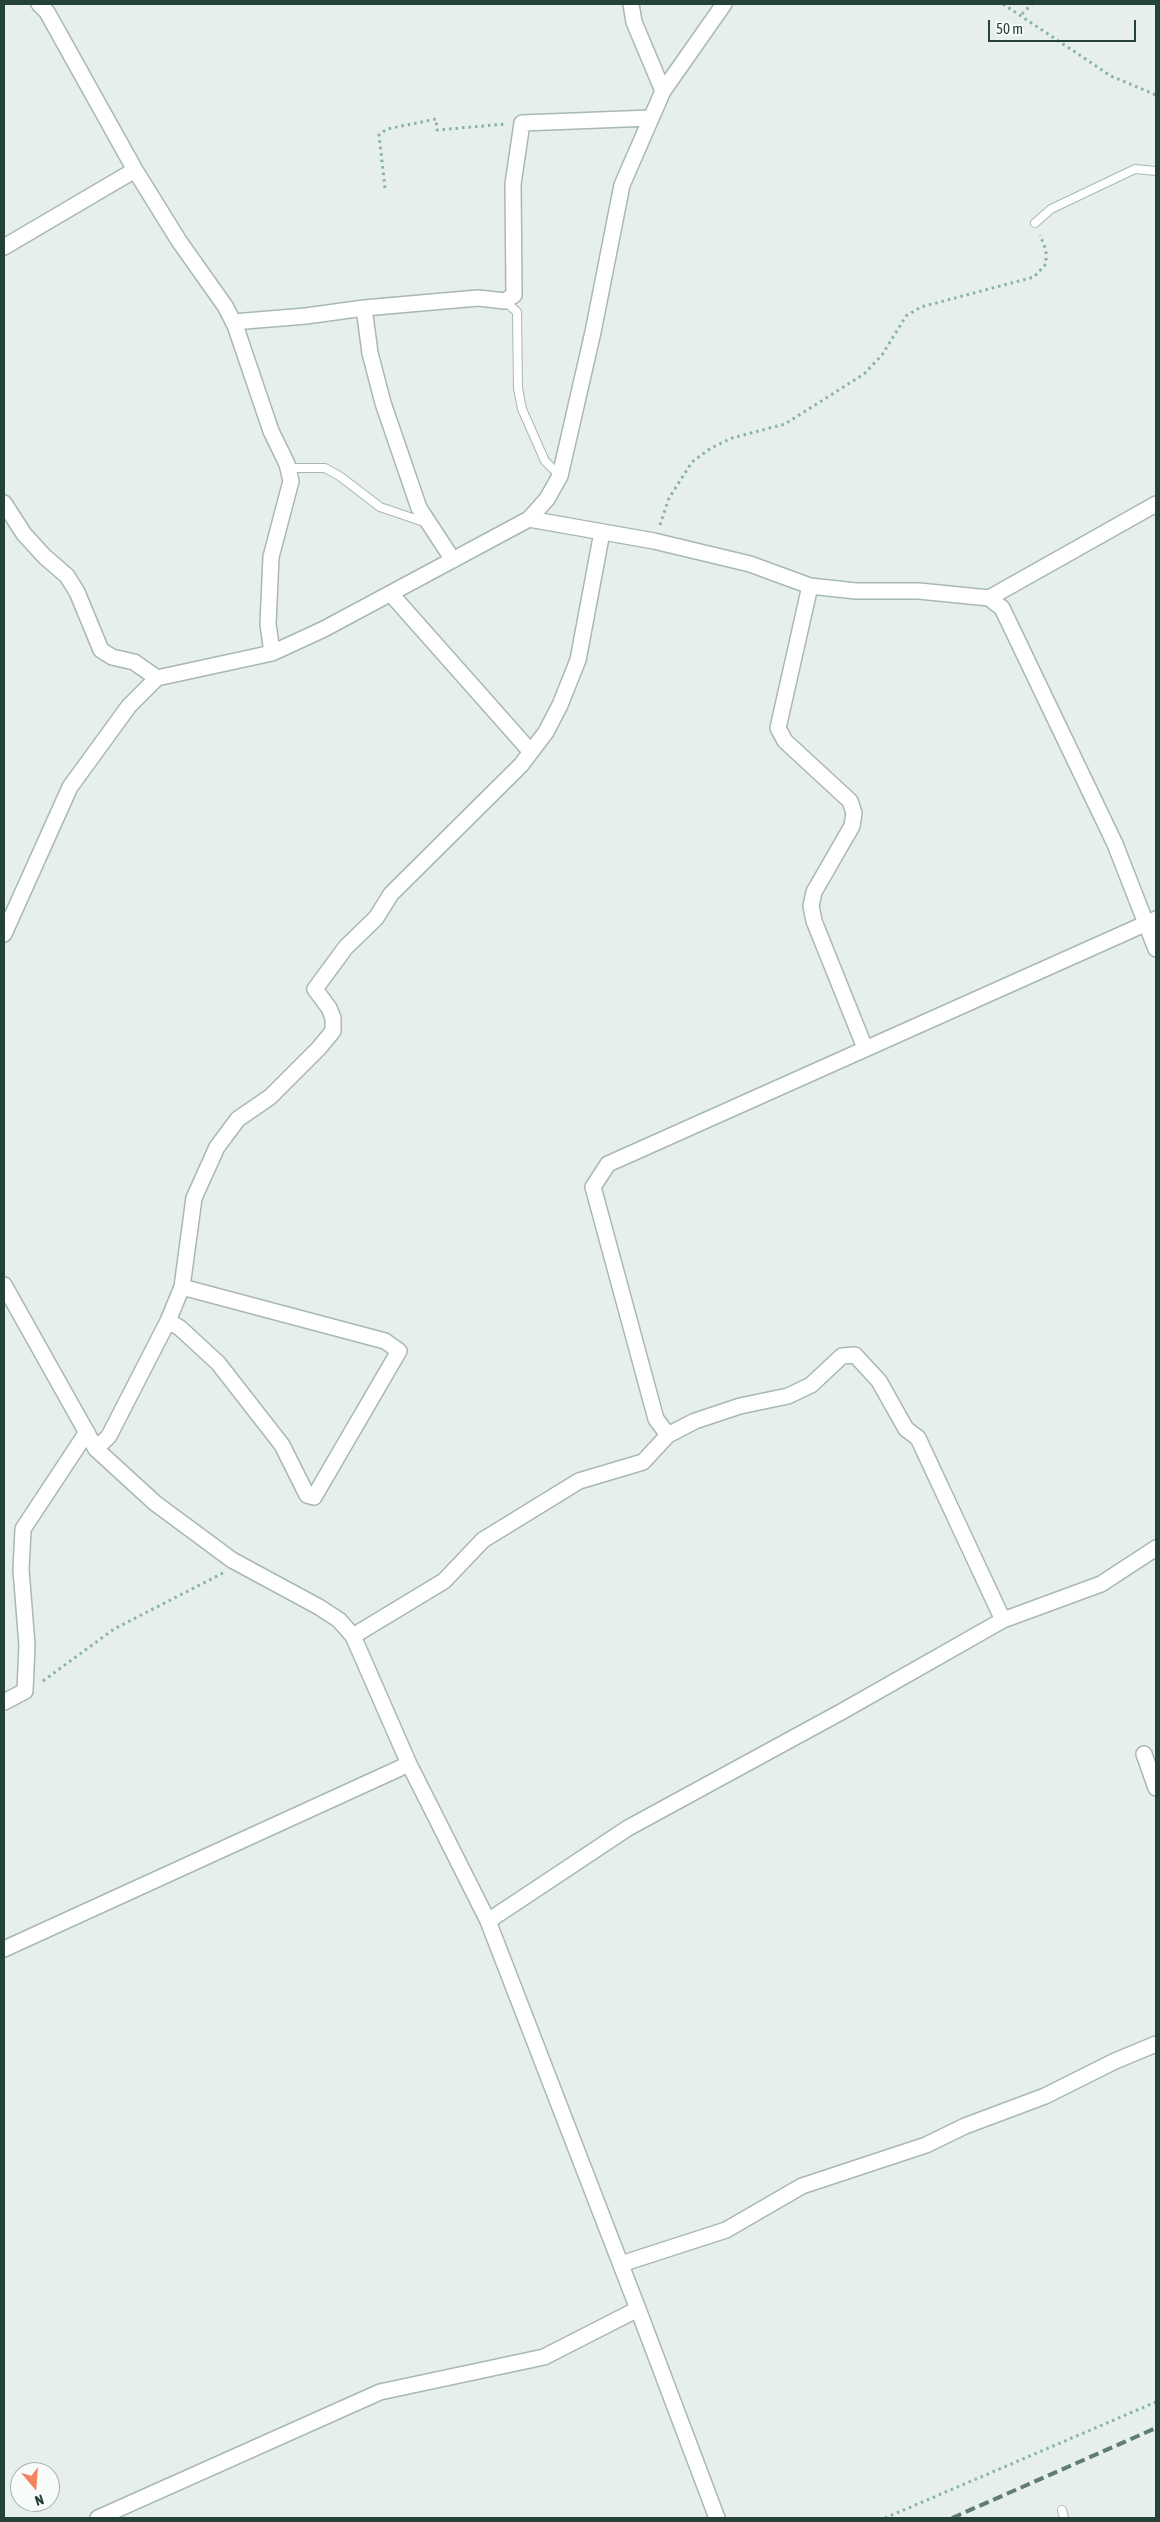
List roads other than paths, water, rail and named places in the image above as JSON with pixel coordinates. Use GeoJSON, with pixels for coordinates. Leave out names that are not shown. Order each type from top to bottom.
{"type":"FeatureCollection","features":[{"type":"Feature","properties":{"kind":"street"},"geometry":{"type":"LineString","coordinates":[[39,4],[47,12],[135,170],[179,241],[225,306],[233,322],[270,431],[288,468],[291,481],[270,557],[268,624],[272,653]]}},
{"type":"Feature","properties":{"kind":"street"},"geometry":{"type":"LineString","coordinates":[[632,4],[634,22],[663,90]]}},
{"type":"Feature","properties":{"kind":"street"},"geometry":{"type":"LineString","coordinates":[[4,934],[70,787],[129,706],[158,678],[272,653],[324,629],[529,519],[547,499],[560,476],[593,332],[622,186],[663,90],[724,4]]}},
{"type":"Feature","properties":{"kind":"street"},"geometry":{"type":"LineString","coordinates":[[233,322],[478,298],[505,302],[514,295],[513,184],[522,123],[651,118]]}},
{"type":"Feature","properties":{"kind":"street"},"geometry":{"type":"LineString","coordinates":[[4,247],[135,170]]}},
{"type":"Feature","properties":{"kind":"street"},"geometry":{"type":"LineString","coordinates":[[364,308],[370,353],[382,403],[419,508],[427,523],[453,560]]}},
{"type":"Feature","properties":{"kind":"street"},"geometry":{"type":"LineString","coordinates":[[4,503],[24,534],[44,556],[67,576],[101,650],[112,657],[134,662],[158,678]]}},
{"type":"Feature","properties":{"kind":"street"},"geometry":{"type":"LineString","coordinates":[[989,598],[1156,504]]}},
{"type":"Feature","properties":{"kind":"street"},"geometry":{"type":"LineString","coordinates":[[529,519],[654,541],[750,564],[810,586],[856,591],[919,591],[989,598],[1002,608],[1115,844],[1151,920],[1156,949]]}},
{"type":"Feature","properties":{"kind":"street"},"geometry":{"type":"LineString","coordinates":[[96,1449],[109,1436],[168,1321],[182,1287],[194,1198],[217,1147],[238,1119],[270,1097],[333,1032],[333,1018],[329,1008],[315,989],[346,946],[376,918],[391,894],[521,765],[546,732],[560,705],[578,660],[602,532]]}},
{"type":"Feature","properties":{"kind":"street"},"geometry":{"type":"LineString","coordinates":[[810,586],[778,728],[786,741],[850,801],[854,812],[852,826],[814,892],[811,906],[814,921],[865,1048]]}},
{"type":"Feature","properties":{"kind":"street"},"geometry":{"type":"LineString","coordinates":[[391,594],[531,752]]}},
{"type":"Feature","properties":{"kind":"street"},"geometry":{"type":"LineString","coordinates":[[668,1435],[656,1419],[592,1186],[608,1164],[1151,920]]}},
{"type":"Feature","properties":{"kind":"street"},"geometry":{"type":"LineString","coordinates":[[4,1285],[96,1449],[155,1503],[240,1564],[339,1620],[353,1636],[409,1764],[488,1921],[717,2518]]}},
{"type":"Feature","properties":{"kind":"street"},"geometry":{"type":"LineString","coordinates":[[168,1321],[180,1328],[218,1363],[282,1445],[308,1495],[314,1497],[399,1351],[385,1340],[182,1287]]}},
{"type":"Feature","properties":{"kind":"street"},"geometry":{"type":"LineString","coordinates":[[353,1636],[444,1581],[483,1540],[579,1481],[643,1462],[668,1435],[695,1420],[740,1406],[788,1396],[811,1385],[842,1356],[855,1355],[879,1381],[906,1428],[918,1438],[1003,1620]]}},
{"type":"Feature","properties":{"kind":"street"},"geometry":{"type":"LineString","coordinates":[[4,1702],[25,1691],[27,1645],[21,1570],[23,1529],[87,1432]]}},
{"type":"Feature","properties":{"kind":"street"},"geometry":{"type":"LineString","coordinates":[[488,1921],[628,1828],[841,1712],[1003,1620],[1101,1584],[1156,1548]]}},
{"type":"Feature","properties":{"kind":"street"},"geometry":{"type":"LineString","coordinates":[[1144,1754],[1156,1788]]}},
{"type":"Feature","properties":{"kind":"street"},"geometry":{"type":"LineString","coordinates":[[4,1950],[409,1764]]}},
{"type":"Feature","properties":{"kind":"street"},"geometry":{"type":"LineString","coordinates":[[621,2264],[726,2230],[802,2186],[926,2145],[966,2126],[1046,2096],[1114,2061],[1156,2044]]}},
{"type":"Feature","properties":{"kind":"street"},"geometry":{"type":"LineString","coordinates":[[98,2518],[380,2392],[544,2357],[638,2309]]}},
{"type":"Feature","properties":{"kind":"lane"},"geometry":{"type":"LineString","coordinates":[[1035,223],[1051,209],[1135,169],[1156,171]]}},
{"type":"Feature","properties":{"kind":"lane"},"geometry":{"type":"LineString","coordinates":[[505,302],[517,312],[518,388],[522,409],[545,461],[560,476]]}},
{"type":"Feature","properties":{"kind":"lane"},"geometry":{"type":"LineString","coordinates":[[288,468],[325,468],[341,477],[380,507],[427,523]]}},
{"type":"Feature","properties":{"kind":"railway"},"geometry":{"type":"LineString","coordinates":[[952,2518],[1156,2428]]}}]}
